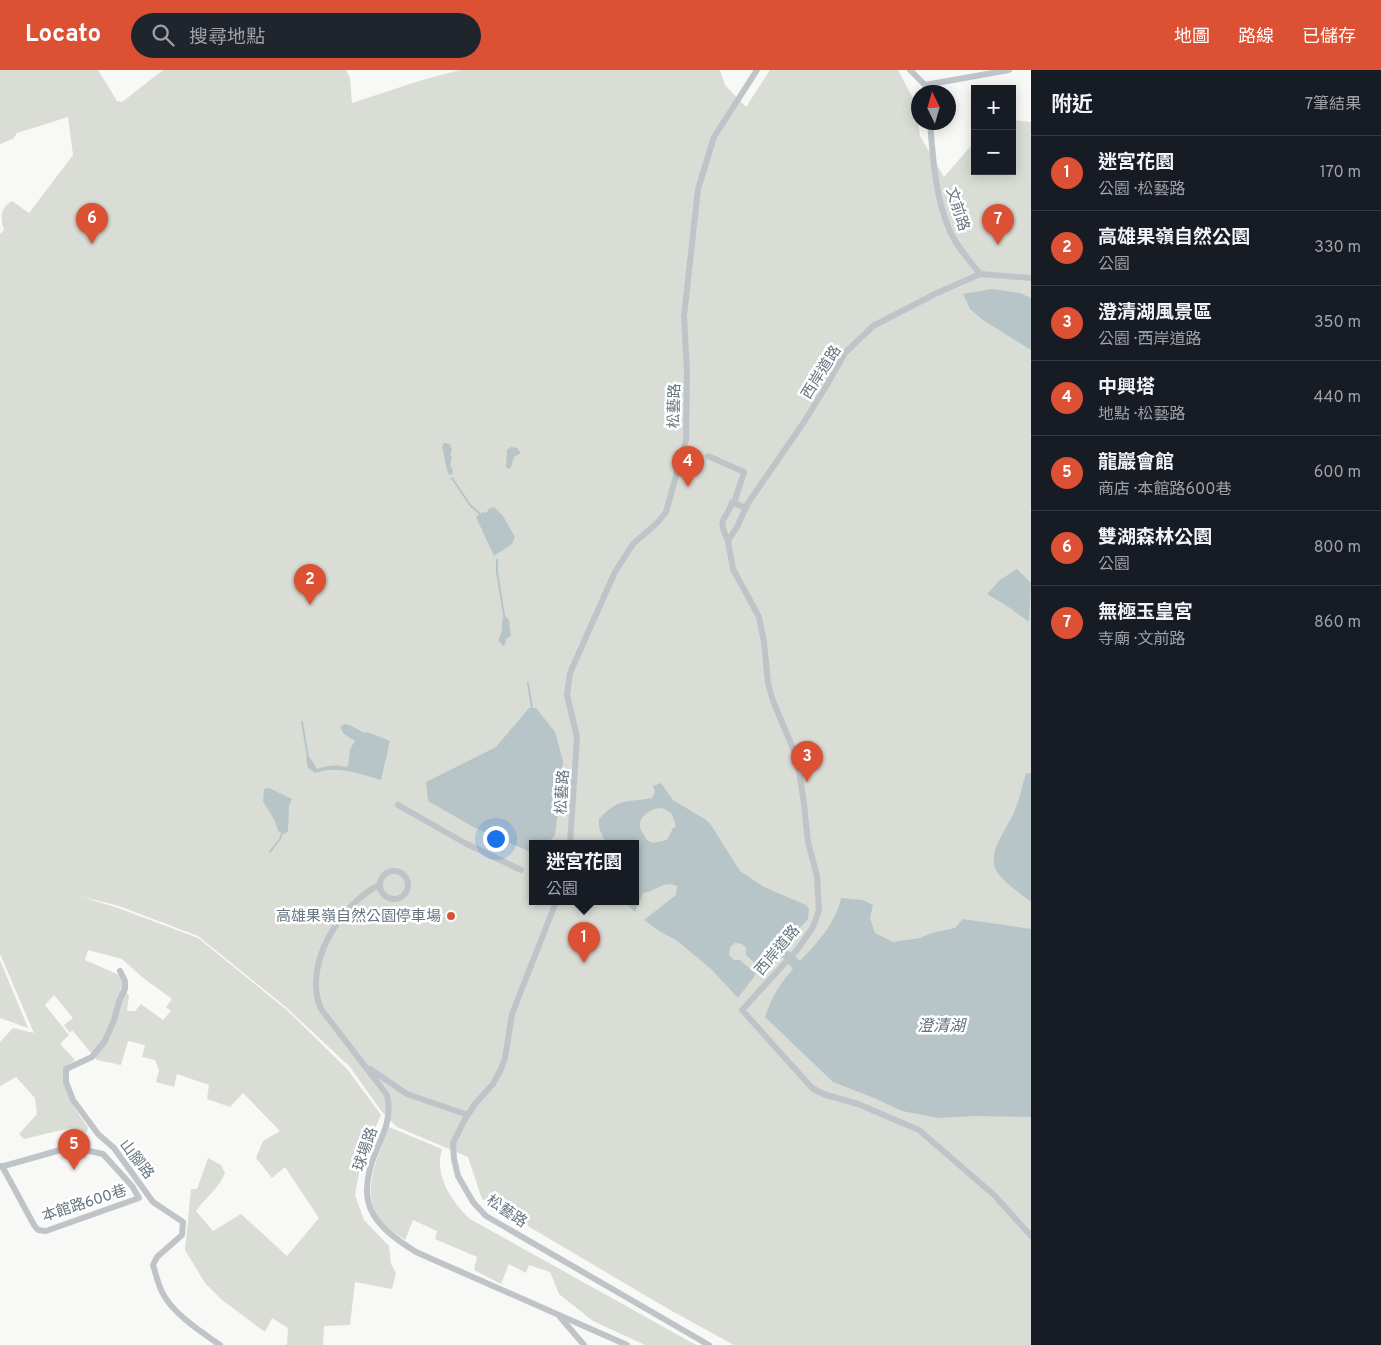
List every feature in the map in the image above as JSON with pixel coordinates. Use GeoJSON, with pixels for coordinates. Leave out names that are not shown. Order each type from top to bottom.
{"type":"FeatureCollection","features":[{"type":"Feature","properties":{"kind":"street","name":"松藝路"},"geometry":{"type":"LineString","coordinates":[[570,840],[577,737],[567,695],[570,673],[615,572],[633,544],[658,522],[666,512],[686,440],[687,372],[684,316],[698,189],[714,137],[757,70]]}},
{"type":"Feature","properties":{"kind":"street"},"geometry":{"type":"LineString","coordinates":[[910,70],[925,85],[1009,70]]}},
{"type":"Feature","properties":{"kind":"street","name":"文前路"},"geometry":{"type":"LineString","coordinates":[[931,130],[940,203],[949,230],[980,274]]}},
{"type":"Feature","properties":{"kind":"street"},"geometry":{"type":"LineString","coordinates":[[980,274],[1031,278]]}},
{"type":"Feature","properties":{"kind":"street","name":"西岸道路"},"geometry":{"type":"LineString","coordinates":[[728,541],[738,525],[745,508],[808,416],[845,353],[873,326],[935,294],[980,274]]}},
{"type":"Feature","properties":{"kind":"street","name":"西岸道路"},"geometry":{"type":"LineString","coordinates":[[708,456],[744,472],[734,503],[732,502],[722,520],[723,530],[728,541],[733,569],[759,617],[764,642],[768,683],[773,701],[797,758],[808,842],[817,876],[819,910],[813,927],[797,950],[742,1010],[812,1088],[823,1094],[858,1104],[919,1130],[994,1195],[1031,1236]]}},
{"type":"Feature","properties":{"kind":"street"},"geometry":{"type":"LineString","coordinates":[[734,503],[745,508]]}},
{"type":"Feature","properties":{"kind":"street"},"geometry":{"type":"LineString","coordinates":[[398,805],[465,843],[522,870]]}},
{"type":"Feature","properties":{"kind":"street","name":"球場路"},"geometry":{"type":"LineString","coordinates":[[394,870],[405,876],[408,885],[404,894],[391,898],[383,894],[380,885],[380,880],[385,873],[394,870]]}},
{"type":"Feature","properties":{"kind":"street","name":"球場路"},"geometry":{"type":"LineString","coordinates":[[380,885],[371,889],[355,903],[337,925],[327,941],[316,972],[316,998],[321,1009],[387,1094],[389,1104],[387,1122],[373,1159],[368,1179],[367,1199],[369,1208],[376,1219],[396,1240],[416,1252],[560,1316],[584,1345]]}},
{"type":"Feature","properties":{"kind":"street","name":"松藝路"},"geometry":{"type":"LineString","coordinates":[[555,905],[512,1014],[505,1058],[501,1070],[493,1084],[468,1115],[453,1143],[458,1176],[473,1202],[486,1216],[709,1345]]}},
{"type":"Feature","properties":{"kind":"street","name":"山腳路"},"geometry":{"type":"LineString","coordinates":[[120,971],[125,989],[105,1041],[92,1057],[66,1069],[66,1082],[79,1110],[98,1134],[114,1148],[153,1202],[183,1222],[182,1235],[157,1257],[153,1265],[158,1282],[168,1303],[184,1318],[220,1345]]}},
{"type":"Feature","properties":{"kind":"street"},"geometry":{"type":"LineString","coordinates":[[365,1066],[407,1094],[468,1115]]}},
{"type":"Feature","properties":{"kind":"street"},"geometry":{"type":"LineString","coordinates":[[458,1131],[486,1093]]}},
{"type":"Feature","properties":{"kind":"street","name":"本館路600巷"},"geometry":{"type":"LineString","coordinates":[[71,1147],[103,1154],[132,1186],[139,1198],[46,1231],[38,1230],[1,1166],[71,1147]]}},
{"type":"Feature","properties":{"kind":"street"},"geometry":{"type":"LineString","coordinates":[[560,1316],[627,1345]]}},
{"type":"Feature","properties":{"kind":"shaded area"},"geometry":{"type":"Polygon","coordinates":[[[0,70],[98,70],[117,101],[122,102],[163,70],[346,70],[350,78],[352,103],[422,80],[460,70],[720,70],[725,85],[746,107],[770,70],[898,70],[911,95],[911,130],[919,130],[920,136],[944,177],[971,146],[971,175],[1016,175],[1016,120],[1031,122],[1031,1345],[734,1345],[670,1310],[482,1199],[468,1157],[397,1127],[382,1112],[350,1067],[287,1008],[198,936],[119,906],[79,896],[118,908],[198,938],[288,1011],[348,1070],[381,1115],[362,1158],[355,1195],[364,1220],[389,1246],[391,1264],[396,1273],[392,1289],[355,1282],[350,1325],[324,1326],[323,1345],[287,1345],[288,1328],[272,1318],[265,1332],[222,1300],[205,1283],[185,1250],[191,1189],[197,1189],[208,1158],[221,1165],[225,1173],[223,1178],[196,1211],[213,1231],[241,1214],[287,1256],[319,1218],[285,1167],[272,1178],[256,1158],[263,1141],[280,1131],[243,1093],[230,1107],[207,1099],[209,1085],[177,1074],[174,1087],[156,1082],[159,1070],[155,1060],[142,1057],[145,1045],[128,1041],[121,1065],[97,1060],[72,1030],[70,1033],[64,1025],[73,1018],[54,995],[45,1005],[69,1035],[60,1044],[75,1060],[63,1069],[65,1086],[74,1107],[88,1128],[87,1132],[81,1133],[70,1128],[24,1139],[19,1134],[37,1114],[35,1098],[16,1077],[0,1086],[0,1042],[13,1028],[34,1033],[0,954],[0,234],[4,230],[2,214],[5,207],[12,201],[29,213],[73,155],[68,117],[17,133],[13,139],[0,144],[0,70]],[[88,950],[85,960],[119,975],[124,986],[110,1037],[125,990],[129,996],[127,1011],[135,1011],[141,1004],[163,1020],[171,1011],[166,1007],[172,999],[142,977],[122,959],[88,950]]]}},
{"type":"Feature","properties":{"kind":"shaded area"},"geometry":{"type":"Polygon","coordinates":[[[0,960],[28,1028],[0,1018],[0,960]]]}},
{"type":"Feature","properties":{"kind":"shaded area"},"geometry":{"type":"Polygon","coordinates":[[[389,1127],[442,1149],[440,1157],[441,1173],[446,1188],[470,1219],[696,1345],[645,1345],[593,1321],[559,1294],[550,1272],[529,1265],[526,1273],[509,1264],[501,1284],[474,1270],[477,1257],[435,1239],[437,1231],[413,1220],[405,1240],[392,1231],[380,1220],[374,1209],[371,1197],[371,1185],[376,1162],[389,1127]]]}},
{"type":"Feature","properties":{"kind":"water"},"geometry":{"type":"Polygon","coordinates":[[[992,289],[1020,293],[1031,298],[1031,350],[983,320],[970,309],[963,294],[992,289]]]}},
{"type":"Feature","properties":{"kind":"water"},"geometry":{"type":"Polygon","coordinates":[[[444,443],[450,444],[452,450],[450,465],[453,470],[452,474],[449,475],[442,447],[444,443]]]}},
{"type":"Feature","properties":{"kind":"water"},"geometry":{"type":"Polygon","coordinates":[[[511,447],[517,448],[521,453],[514,457],[509,469],[506,467],[507,450],[511,447]]]}},
{"type":"Feature","properties":{"kind":"water"},"geometry":{"type":"Polygon","coordinates":[[[494,507],[503,516],[515,537],[512,544],[494,556],[476,517],[494,507]]]}},
{"type":"Feature","properties":{"kind":"water"},"geometry":{"type":"Polygon","coordinates":[[[1017,569],[1031,583],[1029,622],[987,594],[1000,580],[1017,569]]]}},
{"type":"Feature","properties":{"kind":"water"},"geometry":{"type":"Polygon","coordinates":[[[504,615],[509,620],[511,636],[506,639],[503,646],[498,640],[501,634],[504,615]]]}},
{"type":"Feature","properties":{"kind":"water"},"geometry":{"type":"Polygon","coordinates":[[[529,708],[536,708],[555,732],[563,761],[555,835],[551,840],[529,840],[529,851],[475,828],[428,801],[426,782],[496,747],[529,708]]]}},
{"type":"Feature","properties":{"kind":"water"},"geometry":{"type":"Polygon","coordinates":[[[344,724],[390,741],[381,780],[340,770],[315,773],[308,768],[306,757],[309,756],[317,769],[331,766],[348,766],[350,749],[355,741],[344,734],[340,727],[344,724]]]}},
{"type":"Feature","properties":{"kind":"water"},"geometry":{"type":"Polygon","coordinates":[[[1026,773],[1031,773],[1031,902],[1001,877],[995,868],[994,861],[1000,838],[1017,805],[1026,773]]]}},
{"type":"Feature","properties":{"kind":"water","name":"澄清湖"},"geometry":{"type":"Polygon","coordinates":[[[661,783],[673,800],[706,820],[740,871],[764,887],[806,905],[809,909],[808,919],[783,946],[800,961],[819,940],[830,924],[841,898],[863,900],[873,905],[870,918],[875,933],[893,942],[920,938],[932,933],[955,928],[963,919],[1031,929],[1031,1117],[975,1116],[939,1118],[902,1111],[833,1082],[765,1017],[776,991],[793,969],[778,952],[761,969],[746,955],[746,948],[742,944],[735,943],[730,947],[729,955],[734,960],[740,960],[756,974],[738,998],[711,969],[676,940],[644,920],[676,895],[677,886],[668,884],[643,893],[639,902],[639,840],[604,840],[599,828],[599,819],[618,804],[652,798],[655,792],[653,786],[661,783]],[[659,808],[643,816],[640,828],[646,839],[653,843],[667,840],[673,828],[676,827],[672,814],[665,809],[659,808]]]}},
{"type":"Feature","properties":{"kind":"water"},"geometry":{"type":"Polygon","coordinates":[[[269,788],[292,799],[289,805],[288,831],[285,834],[278,831],[275,821],[263,801],[264,789],[269,788]]]}},
{"type":"Feature","properties":{"kind":"water","name":"澄清湖"},"geometry":{"type":"Polygon","coordinates":[[[628,905],[638,905],[635,912],[628,905]]]}},
{"type":"Feature","properties":{"kind":"waterway"},"geometry":{"type":"LineString","coordinates":[[452,478],[470,505],[480,514]]}},
{"type":"Feature","properties":{"kind":"waterway"},"geometry":{"type":"LineString","coordinates":[[497,560],[497,572],[504,615]]}},
{"type":"Feature","properties":{"kind":"waterway"},"geometry":{"type":"LineString","coordinates":[[528,683],[532,708]]}},
{"type":"Feature","properties":{"kind":"waterway"},"geometry":{"type":"LineString","coordinates":[[302,722],[308,757]]}},
{"type":"Feature","properties":{"kind":"waterway"},"geometry":{"type":"LineString","coordinates":[[270,852],[280,839],[282,833]]}},
{"type":"Feature","properties":{"kind":"place","name":"雙湖森林公園"},"geometry":{"type":"Point","coordinates":[92,244]}},
{"type":"Feature","properties":{"kind":"place","name":"無極玉皇宮"},"geometry":{"type":"Point","coordinates":[998,245]}},
{"type":"Feature","properties":{"kind":"place","name":"中興塔"},"geometry":{"type":"Point","coordinates":[688,487]}},
{"type":"Feature","properties":{"kind":"place","name":"高雄果嶺自然公園"},"geometry":{"type":"Point","coordinates":[310,605]}},
{"type":"Feature","properties":{"kind":"place","name":"澄清湖風景區"},"geometry":{"type":"Point","coordinates":[807,782]}},
{"type":"Feature","properties":{"kind":"place","name":"高雄果嶺自然公園停車場"},"geometry":{"type":"Point","coordinates":[451,916]}},
{"type":"Feature","properties":{"kind":"place","name":"迷宮花園"},"geometry":{"type":"Point","coordinates":[584,963]}},
{"type":"Feature","properties":{"kind":"place","name":"龍巖會館"},"geometry":{"type":"Point","coordinates":[74,1170]}}]}
